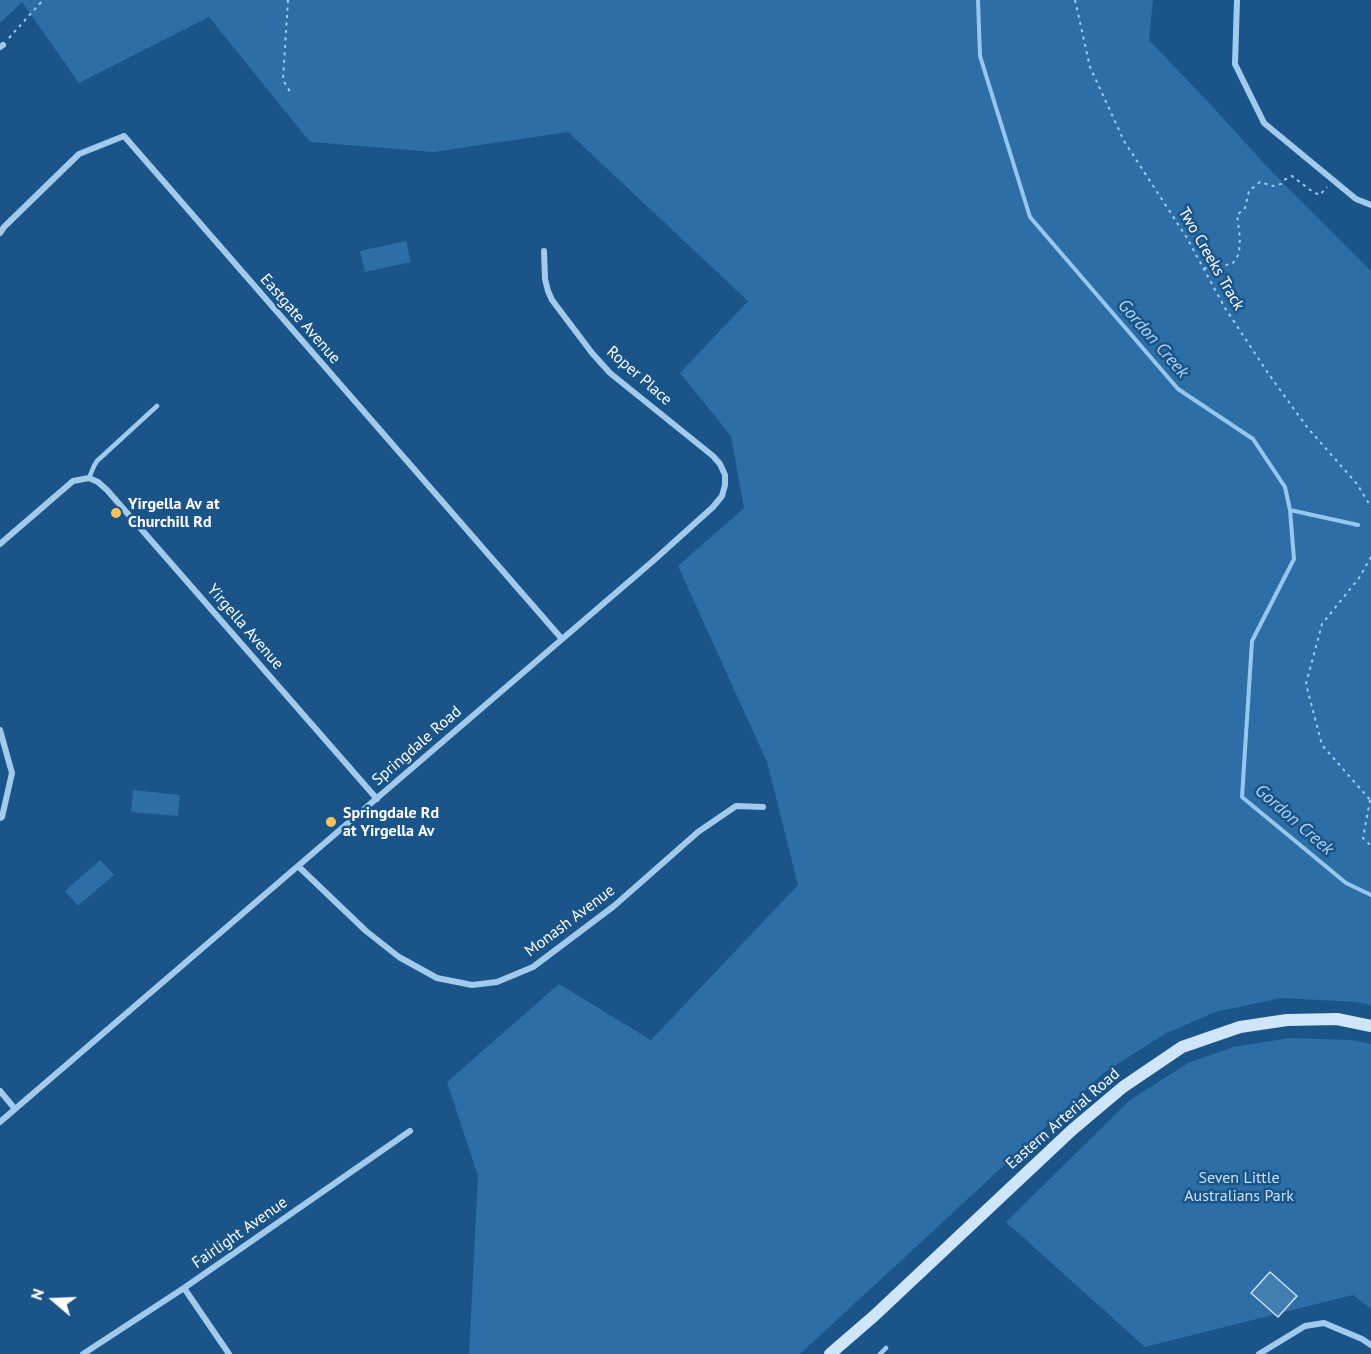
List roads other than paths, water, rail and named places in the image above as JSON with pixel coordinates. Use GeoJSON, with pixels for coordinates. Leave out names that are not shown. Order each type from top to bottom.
{"type":"FeatureCollection","features":[{"type":"Feature","properties":{"kind":"main road","name":"Eastern Arterial Road"},"geometry":{"type":"LineString","coordinates":[[830,1354],[874,1316],[1072,1130],[1123,1087],[1182,1047],[1240,1027],[1287,1020],[1337,1019],[1371,1026]]}},
{"type":"Feature","properties":{"kind":"street"},"geometry":{"type":"LineString","coordinates":[[1237,0],[1235,64],[1264,123],[1356,200],[1371,205]]}},
{"type":"Feature","properties":{"kind":"street","name":"Eastgate Avenue"},"geometry":{"type":"LineString","coordinates":[[0,233],[79,154],[124,136],[562,639]]}},
{"type":"Feature","properties":{"kind":"street","name":"Roper Place"},"geometry":{"type":"LineString","coordinates":[[544,251],[545,279],[552,300],[592,352],[610,373],[720,464],[725,485],[722,496],[713,507]]}},
{"type":"Feature","properties":{"kind":"street"},"geometry":{"type":"LineString","coordinates":[[0,544],[73,482],[89,478]]}},
{"type":"Feature","properties":{"kind":"street","name":"Yirgella Avenue"},"geometry":{"type":"LineString","coordinates":[[89,478],[107,490],[376,799]]}},
{"type":"Feature","properties":{"kind":"street","name":"Springdale Road"},"geometry":{"type":"LineString","coordinates":[[0,1122],[713,507]]}},
{"type":"Feature","properties":{"kind":"street"},"geometry":{"type":"LineString","coordinates":[[0,730],[12,773],[0,819]]}},
{"type":"Feature","properties":{"kind":"street","name":"Monash Avenue"},"geometry":{"type":"LineString","coordinates":[[298,866],[366,931],[399,957],[436,978],[472,985],[496,982],[534,967],[614,906],[698,832],[736,806],[763,807]]}},
{"type":"Feature","properties":{"kind":"street"},"geometry":{"type":"LineString","coordinates":[[0,1091],[15,1109]]}},
{"type":"Feature","properties":{"kind":"street","name":"Fairlight Avenue"},"geometry":{"type":"LineString","coordinates":[[83,1354],[184,1288],[410,1131]]}},
{"type":"Feature","properties":{"kind":"street"},"geometry":{"type":"LineString","coordinates":[[184,1288],[229,1354]]}},
{"type":"Feature","properties":{"kind":"street"},"geometry":{"type":"LineString","coordinates":[[1259,1354],[1305,1326],[1324,1323],[1371,1345]]}},
{"type":"Feature","properties":{"kind":"lane"},"geometry":{"type":"LineString","coordinates":[[89,478],[98,460],[157,406]]}},
{"type":"Feature","properties":{"kind":"lane"},"geometry":{"type":"LineString","coordinates":[[880,1354],[886,1348]]}},
{"type":"Feature","properties":{"kind":"waterway","name":"Gordon Creek"},"geometry":{"type":"LineString","coordinates":[[978,0],[980,56],[1030,217],[1178,389],[1253,439],[1285,487],[1290,510],[1294,559],[1252,641],[1242,797],[1346,883],[1371,895]]}},
{"type":"Feature","properties":{"kind":"waterway"},"geometry":{"type":"LineString","coordinates":[[1290,510],[1358,525]]}},
{"type":"Feature","properties":{"kind":"place","name":"Yirgella Av at Churchill Rd"},"geometry":{"type":"Point","coordinates":[116,513]}},
{"type":"Feature","properties":{"kind":"place","name":"Springdale Rd at Yirgella Av"},"geometry":{"type":"Point","coordinates":[331,822]}},
{"type":"Feature","properties":{"kind":"park label","name":"Seven Little Australians Park"},"geometry":{"type":"Point","coordinates":[1239,1187]}}]}
